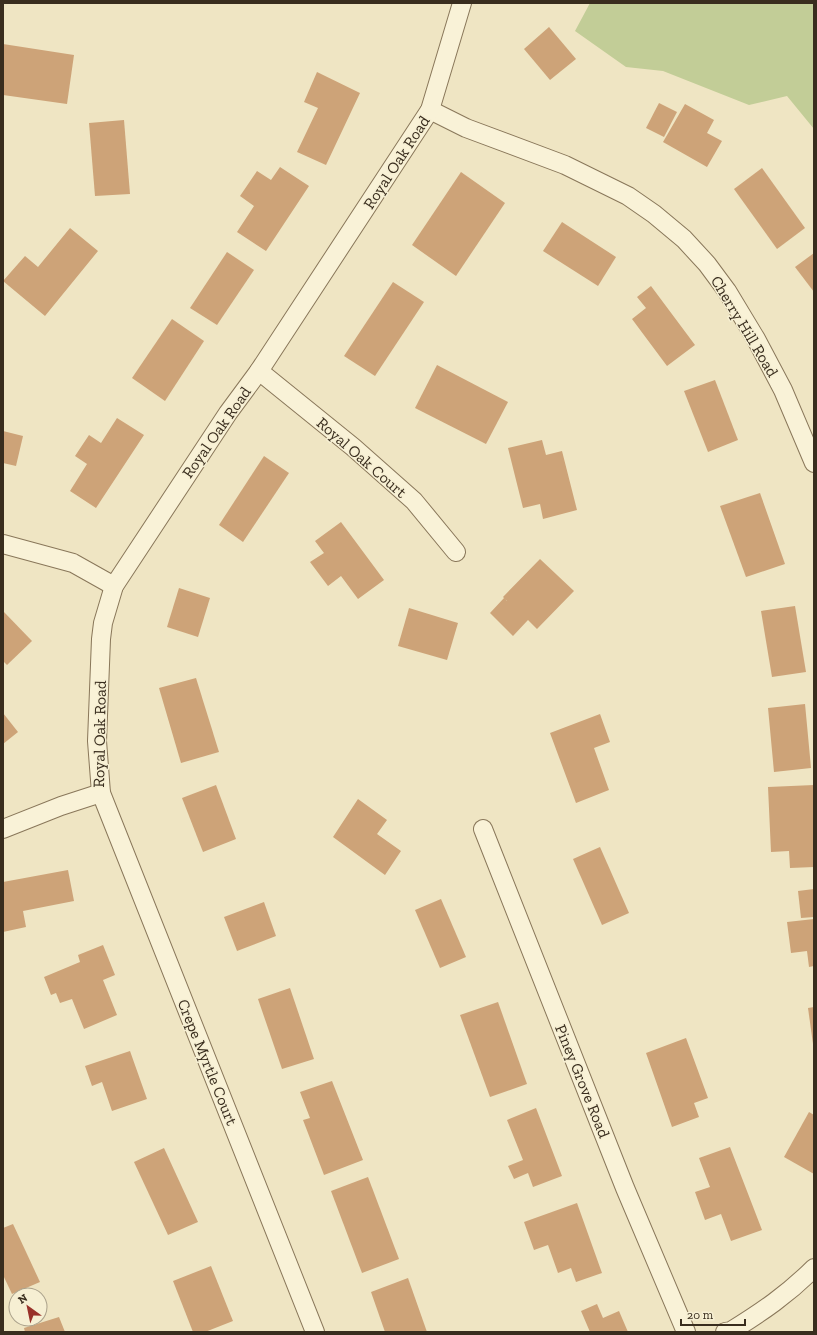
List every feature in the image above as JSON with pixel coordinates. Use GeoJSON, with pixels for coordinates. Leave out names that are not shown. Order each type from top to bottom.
{"type":"FeatureCollection","features":[{"type":"Feature","properties":{"kind":"street","name":"Royal Oak Road"},"geometry":{"type":"LineString","coordinates":[[3,829],[61,806],[101,793],[97,741],[101,639],[103,623],[114,586],[228,413],[260,371],[430,110],[462,3]]}},
{"type":"Feature","properties":{"kind":"street","name":"Cherry Hill Road"},"geometry":{"type":"LineString","coordinates":[[430,110],[466,128],[565,164],[628,196],[654,214],[684,239],[707,264],[727,291],[756,339],[783,390],[814,463]]}},
{"type":"Feature","properties":{"kind":"street","name":"Royal Oak Court"},"geometry":{"type":"LineString","coordinates":[[260,371],[353,447],[414,501],[456,552]]}},
{"type":"Feature","properties":{"kind":"street"},"geometry":{"type":"LineString","coordinates":[[3,544],[72,563],[114,586]]}},
{"type":"Feature","properties":{"kind":"street","name":"Crepe Myrtle Court"},"geometry":{"type":"LineString","coordinates":[[101,793],[315,1332]]}},
{"type":"Feature","properties":{"kind":"street","name":"Piney Grove Road"},"geometry":{"type":"LineString","coordinates":[[483,829],[625,1188],[686,1332]]}},
{"type":"Feature","properties":{"kind":"street"},"geometry":{"type":"LineString","coordinates":[[725,1332],[730,1331],[770,1306],[803,1280],[814,1268]]}},
{"type":"Feature","properties":{"kind":"green space"},"geometry":{"type":"Polygon","coordinates":[[[590,3],[814,3],[814,129],[787,96],[749,105],[663,71],[626,67],[575,31],[590,3]]]}},
{"type":"Feature","properties":{"kind":"building"},"geometry":{"type":"Polygon","coordinates":[[[549,27],[576,59],[550,80],[524,49],[549,27]]]}},
{"type":"Feature","properties":{"kind":"building"},"geometry":{"type":"Polygon","coordinates":[[[3,44],[74,55],[67,104],[3,95],[3,44]]]}},
{"type":"Feature","properties":{"kind":"building"},"geometry":{"type":"Polygon","coordinates":[[[317,72],[360,93],[326,165],[297,152],[318,108],[304,102],[317,72]]]}},
{"type":"Feature","properties":{"kind":"building"},"geometry":{"type":"Polygon","coordinates":[[[659,103],[677,112],[664,137],[646,128],[659,103]]]}},
{"type":"Feature","properties":{"kind":"building"},"geometry":{"type":"Polygon","coordinates":[[[685,104],[714,120],[707,133],[722,141],[707,167],[663,142],[685,104]]]}},
{"type":"Feature","properties":{"kind":"building"},"geometry":{"type":"Polygon","coordinates":[[[124,120],[130,194],[95,196],[89,123],[124,120]]]}},
{"type":"Feature","properties":{"kind":"building"},"geometry":{"type":"Polygon","coordinates":[[[280,167],[309,186],[266,251],[237,232],[254,206],[240,196],[257,171],[271,180],[280,167]]]}},
{"type":"Feature","properties":{"kind":"building"},"geometry":{"type":"Polygon","coordinates":[[[762,168],[805,228],[777,249],[734,189],[762,168]]]}},
{"type":"Feature","properties":{"kind":"building"},"geometry":{"type":"Polygon","coordinates":[[[461,172],[505,203],[456,276],[412,245],[461,172]]]}},
{"type":"Feature","properties":{"kind":"building"},"geometry":{"type":"Polygon","coordinates":[[[562,222],[616,257],[598,286],[543,251],[562,222]]]}},
{"type":"Feature","properties":{"kind":"building"},"geometry":{"type":"Polygon","coordinates":[[[70,228],[98,251],[45,316],[3,281],[25,256],[38,267],[70,228]]]}},
{"type":"Feature","properties":{"kind":"building"},"geometry":{"type":"Polygon","coordinates":[[[227,252],[254,270],[217,325],[190,308],[227,252]]]}},
{"type":"Feature","properties":{"kind":"building"},"geometry":{"type":"Polygon","coordinates":[[[814,253],[814,292],[795,267],[814,253]]]}},
{"type":"Feature","properties":{"kind":"building"},"geometry":{"type":"Polygon","coordinates":[[[393,282],[424,302],[375,376],[344,356],[393,282]]]}},
{"type":"Feature","properties":{"kind":"building"},"geometry":{"type":"Polygon","coordinates":[[[651,286],[695,345],[667,366],[632,319],[646,308],[637,297],[651,286]]]}},
{"type":"Feature","properties":{"kind":"building"},"geometry":{"type":"Polygon","coordinates":[[[172,319],[204,341],[165,401],[132,378],[172,319]]]}},
{"type":"Feature","properties":{"kind":"building"},"geometry":{"type":"Polygon","coordinates":[[[437,365],[508,402],[486,444],[415,408],[437,365]]]}},
{"type":"Feature","properties":{"kind":"building"},"geometry":{"type":"Polygon","coordinates":[[[715,380],[738,440],[708,452],[684,391],[715,380]]]}},
{"type":"Feature","properties":{"kind":"building"},"geometry":{"type":"Polygon","coordinates":[[[117,418],[144,435],[96,508],[70,491],[87,464],[75,456],[89,435],[101,443],[117,418]]]}},
{"type":"Feature","properties":{"kind":"building"},"geometry":{"type":"Polygon","coordinates":[[[3,431],[23,436],[16,466],[3,463],[3,431]]]}},
{"type":"Feature","properties":{"kind":"building"},"geometry":{"type":"Polygon","coordinates":[[[542,440],[546,455],[562,451],[577,510],[543,519],[540,504],[523,508],[508,448],[542,440]]]}},
{"type":"Feature","properties":{"kind":"building"},"geometry":{"type":"Polygon","coordinates":[[[264,456],[289,473],[243,542],[219,525],[264,456]]]}},
{"type":"Feature","properties":{"kind":"building"},"geometry":{"type":"Polygon","coordinates":[[[760,493],[785,564],[746,577],[720,506],[760,493]]]}},
{"type":"Feature","properties":{"kind":"building"},"geometry":{"type":"Polygon","coordinates":[[[341,522],[384,580],[358,599],[341,576],[328,586],[310,562],[324,553],[315,541],[341,522]]]}},
{"type":"Feature","properties":{"kind":"building"},"geometry":{"type":"Polygon","coordinates":[[[540,559],[574,591],[537,629],[528,620],[513,636],[490,613],[504,598],[503,597],[540,559]]]}},
{"type":"Feature","properties":{"kind":"building"},"geometry":{"type":"Polygon","coordinates":[[[179,588],[210,598],[198,637],[167,627],[179,588]]]}},
{"type":"Feature","properties":{"kind":"building"},"geometry":{"type":"Polygon","coordinates":[[[795,606],[806,672],[772,677],[761,611],[795,606]]]}},
{"type":"Feature","properties":{"kind":"building"},"geometry":{"type":"Polygon","coordinates":[[[409,608],[458,623],[447,660],[398,646],[409,608]]]}},
{"type":"Feature","properties":{"kind":"building"},"geometry":{"type":"Polygon","coordinates":[[[3,611],[32,641],[7,665],[3,661],[3,611]]]}},
{"type":"Feature","properties":{"kind":"building"},"geometry":{"type":"Polygon","coordinates":[[[196,678],[219,752],[181,763],[159,688],[196,678]]]}},
{"type":"Feature","properties":{"kind":"building"},"geometry":{"type":"Polygon","coordinates":[[[805,704],[811,768],[774,772],[768,708],[805,704]]]}},
{"type":"Feature","properties":{"kind":"building"},"geometry":{"type":"Polygon","coordinates":[[[3,713],[18,732],[3,744],[3,713]]]}},
{"type":"Feature","properties":{"kind":"building"},"geometry":{"type":"Polygon","coordinates":[[[600,714],[610,742],[594,748],[609,790],[576,803],[550,733],[600,714]]]}},
{"type":"Feature","properties":{"kind":"building"},"geometry":{"type":"Polygon","coordinates":[[[216,785],[236,839],[203,852],[182,798],[216,785]]]}},
{"type":"Feature","properties":{"kind":"building"},"geometry":{"type":"Polygon","coordinates":[[[814,785],[814,867],[790,868],[789,851],[771,852],[768,787],[814,785]]]}},
{"type":"Feature","properties":{"kind":"building"},"geometry":{"type":"Polygon","coordinates":[[[358,799],[387,820],[377,834],[401,851],[385,875],[333,837],[358,799]]]}},
{"type":"Feature","properties":{"kind":"building"},"geometry":{"type":"Polygon","coordinates":[[[600,847],[629,913],[602,925],[573,859],[600,847]]]}},
{"type":"Feature","properties":{"kind":"building"},"geometry":{"type":"Polygon","coordinates":[[[68,870],[74,901],[23,911],[26,927],[3,932],[3,882],[68,870]]]}},
{"type":"Feature","properties":{"kind":"building"},"geometry":{"type":"Polygon","coordinates":[[[814,889],[814,917],[801,918],[798,891],[814,889]]]}},
{"type":"Feature","properties":{"kind":"building"},"geometry":{"type":"Polygon","coordinates":[[[441,899],[466,957],[440,968],[415,910],[441,899]]]}},
{"type":"Feature","properties":{"kind":"building"},"geometry":{"type":"Polygon","coordinates":[[[264,902],[276,936],[237,951],[224,917],[264,902]]]}},
{"type":"Feature","properties":{"kind":"building"},"geometry":{"type":"Polygon","coordinates":[[[814,919],[814,966],[809,967],[807,951],[791,953],[787,922],[814,919]]]}},
{"type":"Feature","properties":{"kind":"building"},"geometry":{"type":"Polygon","coordinates":[[[103,945],[115,975],[103,980],[117,1015],[84,1029],[72,999],[60,1003],[56,993],[51,995],[44,977],[80,962],[78,955],[103,945]]]}},
{"type":"Feature","properties":{"kind":"building"},"geometry":{"type":"Polygon","coordinates":[[[290,988],[314,1059],[282,1069],[258,999],[290,988]]]}},
{"type":"Feature","properties":{"kind":"building"},"geometry":{"type":"Polygon","coordinates":[[[498,1002],[527,1084],[490,1097],[460,1015],[498,1002]]]}},
{"type":"Feature","properties":{"kind":"building"},"geometry":{"type":"Polygon","coordinates":[[[814,1007],[814,1044],[813,1044],[808,1008],[814,1007]]]}},
{"type":"Feature","properties":{"kind":"building"},"geometry":{"type":"Polygon","coordinates":[[[686,1038],[708,1098],[694,1103],[699,1117],[672,1127],[646,1053],[686,1038]]]}},
{"type":"Feature","properties":{"kind":"building"},"geometry":{"type":"Polygon","coordinates":[[[130,1051],[147,1099],[112,1111],[102,1082],[92,1086],[85,1066],[130,1051]]]}},
{"type":"Feature","properties":{"kind":"building"},"geometry":{"type":"Polygon","coordinates":[[[332,1081],[363,1160],[324,1175],[303,1120],[310,1118],[300,1092],[332,1081]]]}},
{"type":"Feature","properties":{"kind":"building"},"geometry":{"type":"Polygon","coordinates":[[[536,1108],[562,1176],[533,1187],[528,1173],[514,1179],[508,1166],[523,1160],[507,1120],[536,1108]]]}},
{"type":"Feature","properties":{"kind":"building"},"geometry":{"type":"Polygon","coordinates":[[[809,1112],[814,1115],[814,1174],[784,1157],[809,1112]]]}},
{"type":"Feature","properties":{"kind":"building"},"geometry":{"type":"Polygon","coordinates":[[[730,1147],[762,1230],[731,1241],[721,1214],[705,1220],[695,1192],[710,1187],[699,1158],[730,1147]]]}},
{"type":"Feature","properties":{"kind":"building"},"geometry":{"type":"Polygon","coordinates":[[[164,1148],[198,1222],[168,1235],[134,1162],[164,1148]]]}},
{"type":"Feature","properties":{"kind":"building"},"geometry":{"type":"Polygon","coordinates":[[[368,1177],[399,1259],[362,1273],[331,1191],[368,1177]]]}},
{"type":"Feature","properties":{"kind":"building"},"geometry":{"type":"Polygon","coordinates":[[[577,1203],[602,1273],[576,1282],[571,1268],[558,1273],[548,1245],[534,1250],[524,1222],[577,1203]]]}},
{"type":"Feature","properties":{"kind":"building"},"geometry":{"type":"Polygon","coordinates":[[[13,1224],[40,1282],[28,1287],[9,1287],[3,1275],[3,1228],[13,1224]]]}},
{"type":"Feature","properties":{"kind":"building"},"geometry":{"type":"Polygon","coordinates":[[[211,1266],[233,1321],[205,1332],[193,1332],[173,1281],[211,1266]]]}},
{"type":"Feature","properties":{"kind":"building"},"geometry":{"type":"Polygon","coordinates":[[[408,1278],[427,1332],[385,1332],[371,1292],[408,1278]]]}},
{"type":"Feature","properties":{"kind":"building"},"geometry":{"type":"Polygon","coordinates":[[[597,1304],[603,1318],[619,1311],[628,1332],[590,1332],[581,1311],[597,1304]]]}},
{"type":"Feature","properties":{"kind":"building"},"geometry":{"type":"Polygon","coordinates":[[[59,1317],[65,1332],[25,1332],[24,1328],[27,1327],[48,1327],[48,1320],[59,1317]]]}}]}
